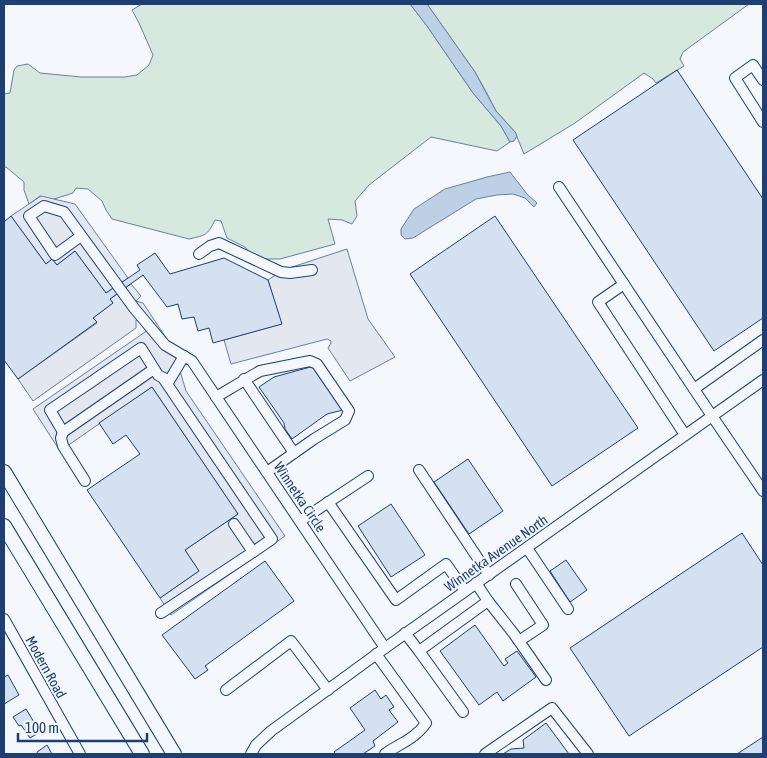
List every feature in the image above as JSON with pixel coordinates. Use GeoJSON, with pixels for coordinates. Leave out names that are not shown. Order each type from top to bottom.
{"type":"FeatureCollection","features":[{"type":"Feature","properties":{"kind":"highway"},"geometry":{"type":"LineString","coordinates":[[4,472],[174,754]]}},
{"type":"Feature","properties":{"kind":"highway"},"geometry":{"type":"LineString","coordinates":[[4,526],[142,754]]}},
{"type":"Feature","properties":{"kind":"street"},"geometry":{"type":"LineString","coordinates":[[763,80],[753,65],[735,78],[763,122]]}},
{"type":"Feature","properties":{"kind":"street"},"geometry":{"type":"LineString","coordinates":[[559,188],[763,491]]}},
{"type":"Feature","properties":{"kind":"street"},"geometry":{"type":"LineString","coordinates":[[63,432],[50,410],[141,348],[158,375],[168,382],[188,359],[165,345],[136,310],[64,212],[44,206],[29,216],[55,255],[81,236]]}},
{"type":"Feature","properties":{"kind":"street"},"geometry":{"type":"LineString","coordinates":[[199,254],[210,246],[219,243],[281,272],[290,273],[312,270]]}},
{"type":"Feature","properties":{"kind":"street"},"geometry":{"type":"LineString","coordinates":[[624,284],[598,302],[684,436]]}},
{"type":"Feature","properties":{"kind":"street"},"geometry":{"type":"LineString","coordinates":[[694,388],[763,340]]}},
{"type":"Feature","properties":{"kind":"street","name":"Winnetka Circle"},"geometry":{"type":"LineString","coordinates":[[188,359],[300,521],[426,723],[418,733],[384,754]]}},
{"type":"Feature","properties":{"kind":"street"},"geometry":{"type":"LineString","coordinates":[[216,397],[260,370],[310,361],[317,364],[329,380],[349,411],[345,420],[267,472]]}},
{"type":"Feature","properties":{"kind":"street"},"geometry":{"type":"LineString","coordinates":[[85,480],[63,446],[61,438],[63,432],[154,369]]}},
{"type":"Feature","properties":{"kind":"street"},"geometry":{"type":"LineString","coordinates":[[161,613],[272,539],[163,378]]}},
{"type":"Feature","properties":{"kind":"street"},"geometry":{"type":"LineString","coordinates":[[244,379],[294,453]]}},
{"type":"Feature","properties":{"kind":"street","name":"Winnetka Avenue North"},"geometry":{"type":"LineString","coordinates":[[251,754],[263,738],[381,651],[763,380]]}},
{"type":"Feature","properties":{"kind":"street"},"geometry":{"type":"LineString","coordinates":[[419,470],[489,574]]}},
{"type":"Feature","properties":{"kind":"street"},"geometry":{"type":"LineString","coordinates":[[300,521],[368,476]]}},
{"type":"Feature","properties":{"kind":"street"},"geometry":{"type":"LineString","coordinates":[[328,502],[396,600],[446,564],[465,592]]}},
{"type":"Feature","properties":{"kind":"street"},"geometry":{"type":"LineString","coordinates":[[234,524],[253,552]]}},
{"type":"Feature","properties":{"kind":"street"},"geometry":{"type":"LineString","coordinates":[[527,548],[568,609]]}},
{"type":"Feature","properties":{"kind":"street"},"geometry":{"type":"LineString","coordinates":[[476,583],[546,680]]}},
{"type":"Feature","properties":{"kind":"street"},"geometry":{"type":"LineString","coordinates":[[516,584],[543,625],[519,641]]}},
{"type":"Feature","properties":{"kind":"street"},"geometry":{"type":"LineString","coordinates":[[419,651],[488,601]]}},
{"type":"Feature","properties":{"kind":"street","name":"Modern Road"},"geometry":{"type":"LineString","coordinates":[[4,619],[80,754]]}},
{"type":"Feature","properties":{"kind":"street"},"geometry":{"type":"LineString","coordinates":[[406,633],[463,712]]}},
{"type":"Feature","properties":{"kind":"street"},"geometry":{"type":"LineString","coordinates":[[226,690],[291,641],[328,690]]}},
{"type":"Feature","properties":{"kind":"street"},"geometry":{"type":"LineString","coordinates":[[486,754],[552,708],[588,754]]}},
{"type":"Feature","properties":{"kind":"shaded area"},"geometry":{"type":"Polygon","coordinates":[[[142,4],[410,4],[473,93],[501,126],[510,142],[497,151],[431,137],[369,185],[355,201],[357,216],[352,224],[342,220],[328,219],[335,244],[280,259],[265,259],[250,253],[245,247],[227,238],[221,221],[215,220],[205,234],[189,239],[112,219],[102,201],[88,189],[76,188],[73,193],[51,200],[40,196],[29,204],[24,190],[24,182],[4,167],[4,94],[10,93],[14,70],[17,66],[28,64],[40,73],[81,77],[125,77],[137,75],[149,65],[153,55],[132,10],[142,4]]]}},
{"type":"Feature","properties":{"kind":"shaded area"},"geometry":{"type":"Polygon","coordinates":[[[427,4],[749,4],[683,52],[680,59],[684,66],[656,83],[644,73],[575,123],[524,154],[515,132],[496,111],[475,72],[427,4]]]}},
{"type":"Feature","properties":{"kind":"shaded area"},"geometry":{"type":"Polygon","coordinates":[[[41,196],[75,204],[128,278],[106,293],[75,251],[57,265],[52,259],[46,264],[11,216],[41,196]]]}},
{"type":"Feature","properties":{"kind":"shaded area"},"geometry":{"type":"Polygon","coordinates":[[[347,249],[368,319],[395,357],[350,381],[328,348],[331,341],[327,339],[231,364],[224,340],[281,324],[268,280],[283,270],[347,249]]]}},
{"type":"Feature","properties":{"kind":"shaded area"},"geometry":{"type":"Polygon","coordinates":[[[131,284],[141,296],[136,301],[143,303],[173,348],[186,391],[285,536],[171,615],[160,598],[199,571],[185,550],[238,514],[152,387],[60,451],[33,409],[148,330],[140,319],[136,320],[136,328],[33,401],[18,379],[97,323],[93,318],[113,303],[110,299],[131,284]]]}},
{"type":"Feature","properties":{"kind":"water"},"geometry":{"type":"Polygon","coordinates":[[[410,4],[427,4],[475,72],[496,111],[515,132],[517,136],[514,141],[510,142],[501,126],[473,93],[410,4]]]}},
{"type":"Feature","properties":{"kind":"water"},"geometry":{"type":"Polygon","coordinates":[[[510,172],[527,194],[537,203],[534,207],[525,198],[513,194],[476,199],[413,238],[405,239],[401,235],[401,229],[414,209],[445,189],[510,172]]]}},
{"type":"Feature","properties":{"kind":"building"},"geometry":{"type":"Polygon","coordinates":[[[677,70],[763,199],[763,318],[714,351],[573,140],[677,70]]]}},
{"type":"Feature","properties":{"kind":"building"},"geometry":{"type":"Polygon","coordinates":[[[11,216],[46,264],[52,259],[57,265],[75,251],[106,293],[140,270],[137,265],[155,253],[170,274],[224,258],[268,280],[282,324],[213,343],[209,328],[198,331],[194,317],[182,319],[178,304],[167,307],[143,275],[110,299],[113,303],[93,318],[97,322],[18,379],[4,360],[4,222],[11,216]]]}},
{"type":"Feature","properties":{"kind":"building"},"geometry":{"type":"Polygon","coordinates":[[[495,216],[638,428],[552,486],[410,274],[495,216]]]}},
{"type":"Feature","properties":{"kind":"building"},"geometry":{"type":"Polygon","coordinates":[[[314,366],[343,410],[327,414],[292,439],[285,429],[284,423],[259,387],[274,377],[314,366]]]}},
{"type":"Feature","properties":{"kind":"building"},"geometry":{"type":"Polygon","coordinates":[[[152,387],[238,514],[185,550],[199,571],[160,598],[87,490],[140,454],[126,435],[113,444],[99,423],[152,387]]]}},
{"type":"Feature","properties":{"kind":"building"},"geometry":{"type":"Polygon","coordinates":[[[468,459],[503,511],[469,534],[434,482],[468,459]]]}},
{"type":"Feature","properties":{"kind":"building"},"geometry":{"type":"Polygon","coordinates":[[[391,504],[425,555],[391,577],[358,526],[391,504]]]}},
{"type":"Feature","properties":{"kind":"building"},"geometry":{"type":"Polygon","coordinates":[[[742,533],[763,565],[763,647],[629,736],[570,648],[742,533]]]}},
{"type":"Feature","properties":{"kind":"building"},"geometry":{"type":"Polygon","coordinates":[[[566,560],[587,590],[570,602],[550,571],[566,560]]]}},
{"type":"Feature","properties":{"kind":"building"},"geometry":{"type":"Polygon","coordinates":[[[265,561],[294,601],[205,666],[208,670],[195,679],[162,635],[265,561]]]}},
{"type":"Feature","properties":{"kind":"building"},"geometry":{"type":"Polygon","coordinates":[[[475,625],[504,666],[508,663],[505,659],[517,651],[536,677],[503,701],[497,692],[479,705],[440,651],[475,625]]]}},
{"type":"Feature","properties":{"kind":"building"},"geometry":{"type":"Polygon","coordinates":[[[8,675],[19,695],[4,704],[4,677],[8,675]]]}},
{"type":"Feature","properties":{"kind":"building"},"geometry":{"type":"Polygon","coordinates":[[[375,690],[381,699],[386,695],[394,707],[389,710],[398,722],[373,741],[375,746],[363,754],[336,754],[334,752],[365,730],[350,708],[375,690]]]}},
{"type":"Feature","properties":{"kind":"building"},"geometry":{"type":"Polygon","coordinates":[[[26,709],[40,732],[30,738],[13,717],[26,709]]]}},
{"type":"Feature","properties":{"kind":"building"},"geometry":{"type":"Polygon","coordinates":[[[546,723],[569,754],[503,754],[511,749],[524,748],[523,740],[546,723]]]}},
{"type":"Feature","properties":{"kind":"building"},"geometry":{"type":"Polygon","coordinates":[[[763,737],[763,754],[737,754],[763,737]]]}},
{"type":"Feature","properties":{"kind":"building"},"geometry":{"type":"Polygon","coordinates":[[[47,745],[52,754],[38,754],[37,752],[47,745]]]}}]}
